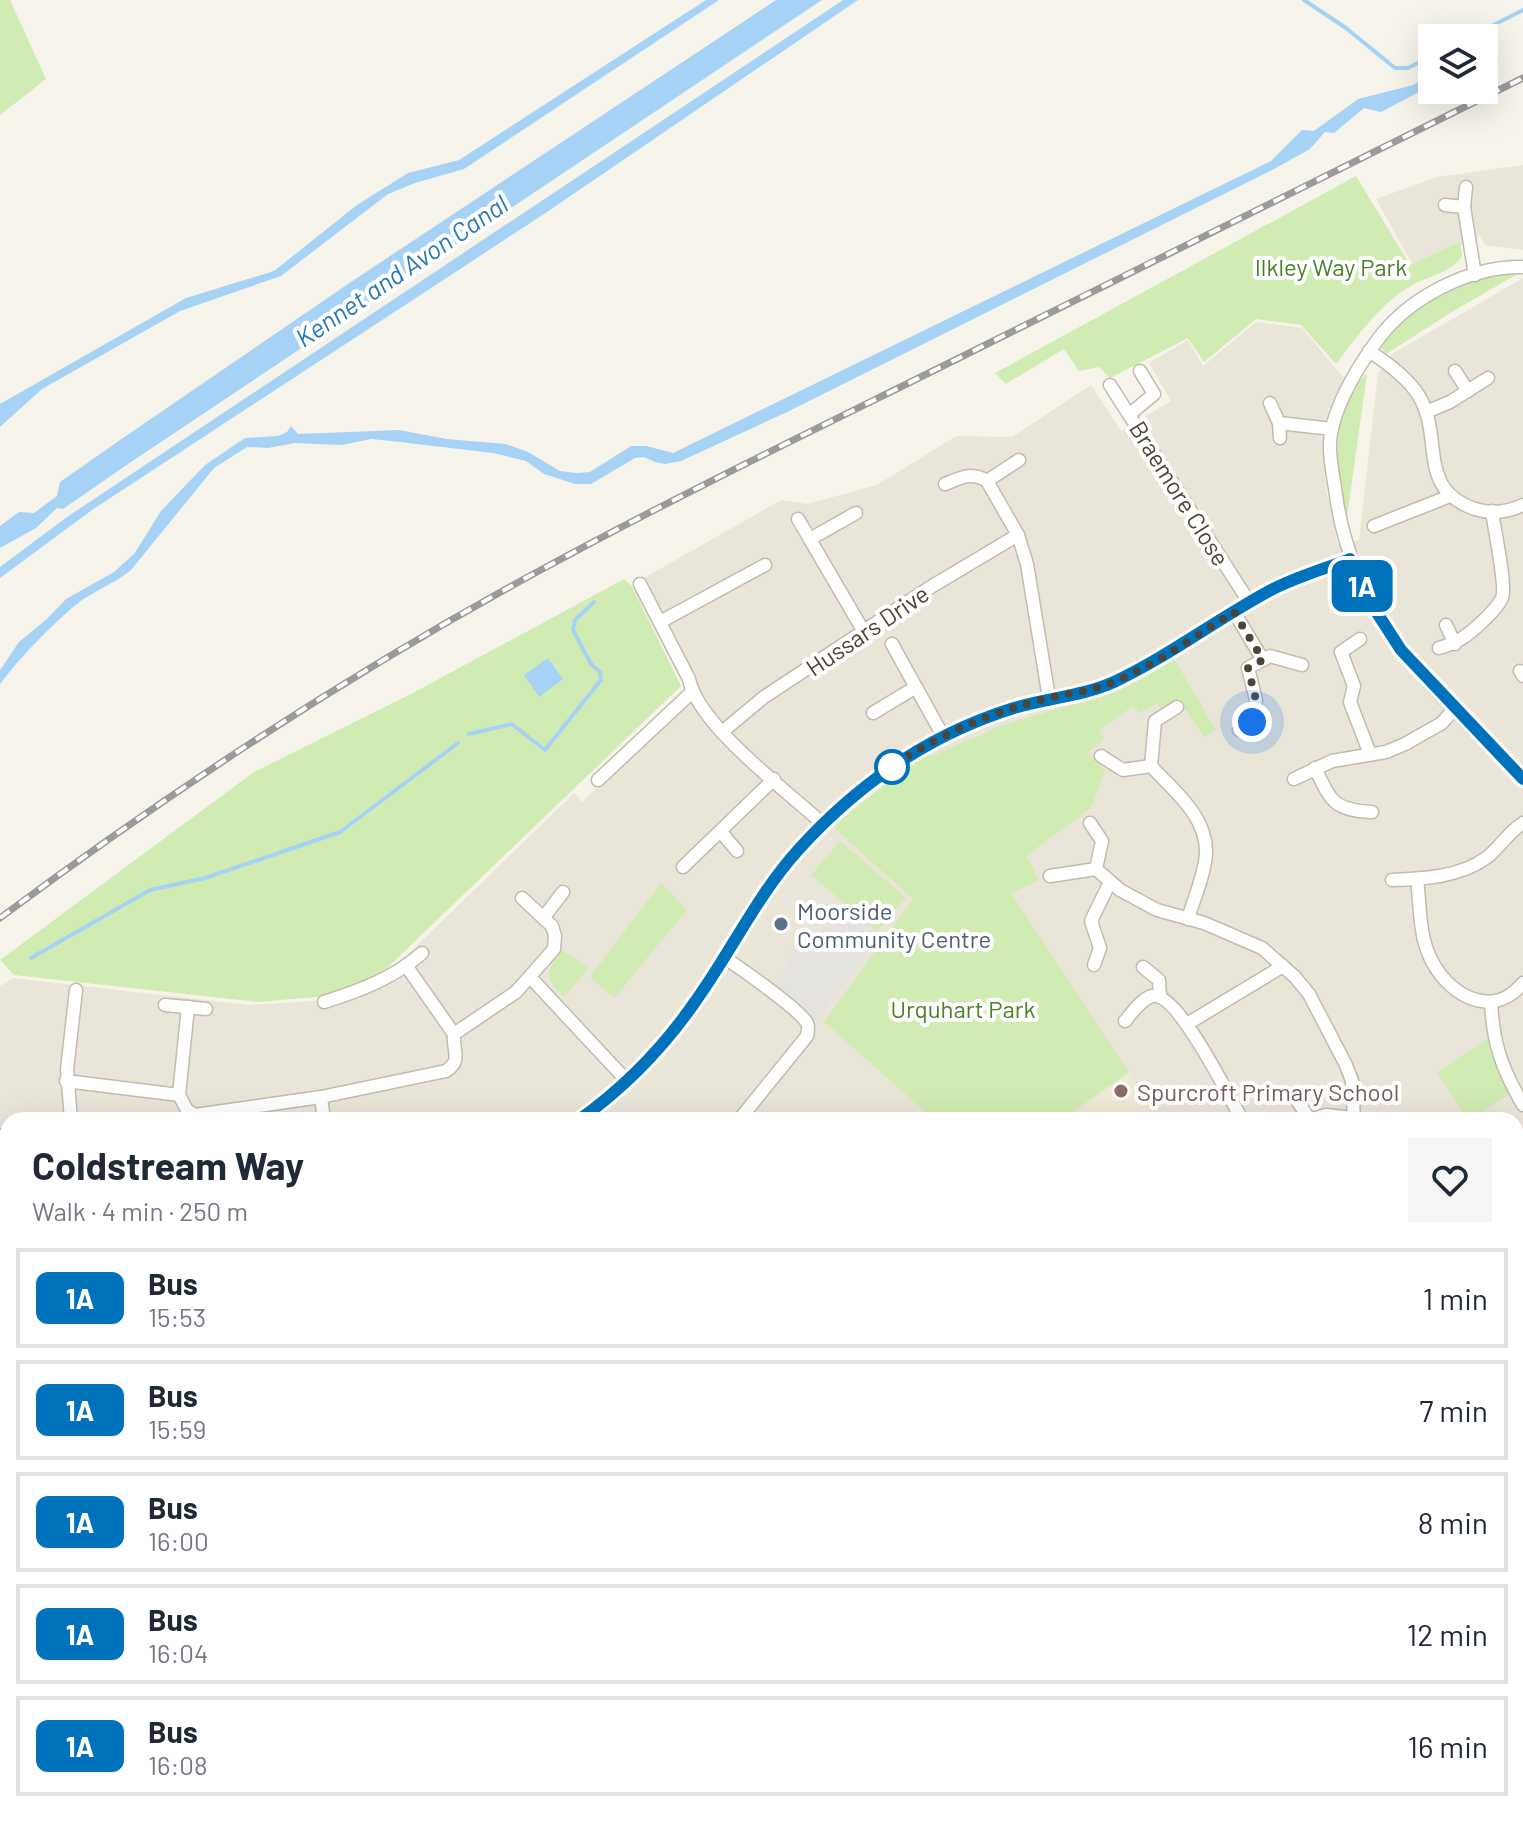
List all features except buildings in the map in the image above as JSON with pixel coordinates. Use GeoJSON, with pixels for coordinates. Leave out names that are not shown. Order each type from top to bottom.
{"type":"FeatureCollection","features":[{"type":"Feature","properties":{"kind":"street"},"geometry":{"type":"LineString","coordinates":[[1466,187],[1464,207],[1475,275]]}},
{"type":"Feature","properties":{"kind":"street"},"geometry":{"type":"LineString","coordinates":[[1445,205],[1464,207]]}},
{"type":"Feature","properties":{"kind":"street"},"geometry":{"type":"LineString","coordinates":[[1523,267],[1498,269],[1453,283],[1410,306],[1387,327],[1369,351],[1343,399],[1332,429],[1330,447],[1339,515],[1350,559],[1368,599],[1390,635],[1454,709],[1523,779]]}},
{"type":"Feature","properties":{"kind":"street"},"geometry":{"type":"LineString","coordinates":[[1369,351],[1406,380],[1419,395],[1431,429],[1434,469],[1450,496],[1463,505],[1492,511],[1505,511],[1523,505]]}},
{"type":"Feature","properties":{"kind":"street"},"geometry":{"type":"LineString","coordinates":[[1130,414],[1154,394],[1140,371]]}},
{"type":"Feature","properties":{"kind":"street"},"geometry":{"type":"LineString","coordinates":[[1455,371],[1468,391]]}},
{"type":"Feature","properties":{"kind":"street"},"geometry":{"type":"LineString","coordinates":[[1426,412],[1488,378]]}},
{"type":"Feature","properties":{"kind":"street","name":"Braemore Close"},"geometry":{"type":"LineString","coordinates":[[1110,385],[1249,602]]}},
{"type":"Feature","properties":{"kind":"street"},"geometry":{"type":"LineString","coordinates":[[1270,403],[1279,423],[1280,438]]}},
{"type":"Feature","properties":{"kind":"street"},"geometry":{"type":"LineString","coordinates":[[1279,423],[1332,429]]}},
{"type":"Feature","properties":{"kind":"street"},"geometry":{"type":"LineString","coordinates":[[987,481],[1019,460]]}},
{"type":"Feature","properties":{"kind":"street"},"geometry":{"type":"LineString","coordinates":[[945,484],[969,475],[980,476],[987,481],[1018,535],[1027,564],[1049,698]]}},
{"type":"Feature","properties":{"kind":"street"},"geometry":{"type":"LineString","coordinates":[[1374,526],[1387,515],[1450,496]]}},
{"type":"Feature","properties":{"kind":"street"},"geometry":{"type":"LineString","coordinates":[[1439,648],[1466,637],[1492,612],[1503,596],[1504,579],[1496,551],[1492,511]]}},
{"type":"Feature","properties":{"kind":"street"},"geometry":{"type":"LineString","coordinates":[[810,539],[856,513]]}},
{"type":"Feature","properties":{"kind":"street"},"geometry":{"type":"LineString","coordinates":[[798,519],[864,632]]}},
{"type":"Feature","properties":{"kind":"street","name":"Hussars Drive"},"geometry":{"type":"LineString","coordinates":[[722,732],[764,697],[929,588],[1018,535]]}},
{"type":"Feature","properties":{"kind":"street"},"geometry":{"type":"LineString","coordinates":[[589,1112],[627,1081],[678,1025],[785,865],[823,824],[869,783],[943,736],[989,716],[1112,683],[1274,588],[1350,559]]}},
{"type":"Feature","properties":{"kind":"street"},"geometry":{"type":"LineString","coordinates":[[660,622],[765,565]]}},
{"type":"Feature","properties":{"kind":"street"},"geometry":{"type":"LineString","coordinates":[[640,584],[689,679],[692,692],[722,732],[823,824]]}},
{"type":"Feature","properties":{"kind":"street"},"geometry":{"type":"LineString","coordinates":[[1234,612],[1263,660]]}},
{"type":"Feature","properties":{"kind":"street"},"geometry":{"type":"LineString","coordinates":[[1446,625],[1455,644]]}},
{"type":"Feature","properties":{"kind":"street"},"geometry":{"type":"LineString","coordinates":[[1360,639],[1341,652],[1354,686],[1350,702],[1370,754]]}},
{"type":"Feature","properties":{"kind":"street"},"geometry":{"type":"LineString","coordinates":[[892,644],[943,736]]}},
{"type":"Feature","properties":{"kind":"street"},"geometry":{"type":"LineString","coordinates":[[1239,730],[1252,722],[1256,700],[1248,668],[1270,656],[1302,665]]}},
{"type":"Feature","properties":{"kind":"street"},"geometry":{"type":"LineString","coordinates":[[873,713],[916,687]]}},
{"type":"Feature","properties":{"kind":"street"},"geometry":{"type":"LineString","coordinates":[[598,780],[692,692]]}},
{"type":"Feature","properties":{"kind":"street"},"geometry":{"type":"LineString","coordinates":[[1177,707],[1155,721],[1151,766],[1193,812],[1202,831],[1205,864],[1188,919]]}},
{"type":"Feature","properties":{"kind":"street"},"geometry":{"type":"LineString","coordinates":[[1294,779],[1332,761],[1386,752],[1416,739],[1442,723],[1454,709]]}},
{"type":"Feature","properties":{"kind":"street"},"geometry":{"type":"LineString","coordinates":[[1101,756],[1123,770],[1151,766]]}},
{"type":"Feature","properties":{"kind":"street"},"geometry":{"type":"LineString","coordinates":[[1315,768],[1333,802],[1346,810],[1372,812]]}},
{"type":"Feature","properties":{"kind":"street"},"geometry":{"type":"LineString","coordinates":[[683,867],[774,779]]}},
{"type":"Feature","properties":{"kind":"street"},"geometry":{"type":"LineString","coordinates":[[1090,823],[1102,841],[1096,869]]}},
{"type":"Feature","properties":{"kind":"street"},"geometry":{"type":"LineString","coordinates":[[1392,880],[1449,874],[1484,860],[1504,828],[1523,823]]}},
{"type":"Feature","properties":{"kind":"street"},"geometry":{"type":"LineString","coordinates":[[721,832],[737,851]]}},
{"type":"Feature","properties":{"kind":"street"},"geometry":{"type":"LineString","coordinates":[[1050,876],[1096,869]]}},
{"type":"Feature","properties":{"kind":"street"},"geometry":{"type":"LineString","coordinates":[[1096,869],[1110,882],[1157,910],[1204,923],[1262,948],[1283,966],[1309,994],[1340,1051],[1352,1081],[1354,1112]]}},
{"type":"Feature","properties":{"kind":"street"},"geometry":{"type":"LineString","coordinates":[[1417,879],[1427,950],[1450,984],[1462,994],[1491,1002],[1509,996],[1523,983]]}},
{"type":"Feature","properties":{"kind":"street"},"geometry":{"type":"LineString","coordinates":[[1094,965],[1100,948],[1090,926],[1110,882]]}},
{"type":"Feature","properties":{"kind":"street"},"geometry":{"type":"LineString","coordinates":[[544,917],[563,892]]}},
{"type":"Feature","properties":{"kind":"street"},"geometry":{"type":"LineString","coordinates":[[454,1034],[499,1006],[531,978],[554,949],[554,931],[544,917],[522,898]]}},
{"type":"Feature","properties":{"kind":"street"},"geometry":{"type":"LineString","coordinates":[[324,1002],[357,992],[407,967],[422,953]]}},
{"type":"Feature","properties":{"kind":"street"},"geometry":{"type":"LineString","coordinates":[[723,957],[807,1022],[807,1036],[747,1112]]}},
{"type":"Feature","properties":{"kind":"street"},"geometry":{"type":"LineString","coordinates":[[1187,1024],[1283,966]]}},
{"type":"Feature","properties":{"kind":"street"},"geometry":{"type":"LineString","coordinates":[[216,1112],[321,1097],[446,1071],[456,1063],[454,1034],[407,967]]}},
{"type":"Feature","properties":{"kind":"street"},"geometry":{"type":"LineString","coordinates":[[1143,967],[1159,980],[1160,997]]}},
{"type":"Feature","properties":{"kind":"street"},"geometry":{"type":"LineString","coordinates":[[531,978],[627,1081]]}},
{"type":"Feature","properties":{"kind":"street"},"geometry":{"type":"LineString","coordinates":[[70,1112],[66,1081],[76,990]]}},
{"type":"Feature","properties":{"kind":"street"},"geometry":{"type":"LineString","coordinates":[[1125,1021],[1143,1001],[1152,996],[1160,997],[1181,1014],[1238,1112]]}},
{"type":"Feature","properties":{"kind":"street"},"geometry":{"type":"LineString","coordinates":[[1491,1002],[1493,1035],[1498,1052],[1523,1105]]}},
{"type":"Feature","properties":{"kind":"street"},"geometry":{"type":"LineString","coordinates":[[165,1005],[206,1009]]}},
{"type":"Feature","properties":{"kind":"street"},"geometry":{"type":"LineString","coordinates":[[188,1007],[179,1095],[190,1112]]}},
{"type":"Feature","properties":{"kind":"street"},"geometry":{"type":"LineString","coordinates":[[66,1081],[179,1095]]}},
{"type":"Feature","properties":{"kind":"street"},"geometry":{"type":"LineString","coordinates":[[321,1097],[323,1112]]}},
{"type":"Feature","properties":{"kind":"street"},"geometry":{"type":"LineString","coordinates":[[1298,1102],[1305,1112]]}},
{"type":"Feature","properties":{"kind":"shaded area"},"geometry":{"type":"Polygon","coordinates":[[[1523,165],[1523,250],[1485,245],[1480,236],[1414,267],[1376,199],[1437,177],[1523,165]]]}},
{"type":"Feature","properties":{"kind":"shaded area"},"geometry":{"type":"Polygon","coordinates":[[[1523,278],[1523,1112],[0,1112],[0,986],[13,978],[249,1005],[313,1001],[349,991],[402,960],[574,793],[582,802],[696,694],[644,578],[781,500],[807,504],[877,485],[956,436],[1012,437],[1091,385],[1121,431],[1171,401],[1149,363],[1188,340],[1203,366],[1256,322],[1302,328],[1344,378],[1328,410],[1323,449],[1326,488],[1338,545],[1359,540],[1378,374],[1392,354],[1523,278]]]}},
{"type":"Feature","properties":{"kind":"shaded area"},"geometry":{"type":"Polygon","coordinates":[[[841,905],[880,933],[815,1021],[774,984],[790,965],[784,960],[809,926],[821,934],[841,905]]]}},
{"type":"Feature","properties":{"kind":"shaded area","name":"Spurcroft Primary School"},"geometry":{"type":"Polygon","coordinates":[[[1129,1072],[1151,1112],[1078,1112],[1129,1072]]]}},
{"type":"Feature","properties":{"kind":"green space"},"geometry":{"type":"Polygon","coordinates":[[[0,0],[10,0],[46,79],[0,115],[0,0]]]}},
{"type":"Feature","properties":{"kind":"green space","name":"Ilkley Way Park"},"geometry":{"type":"Polygon","coordinates":[[[1356,176],[1410,265],[1460,242],[1462,256],[1452,267],[1398,294],[1369,322],[1336,364],[1301,325],[1256,319],[1204,362],[1188,338],[1110,378],[1099,367],[1079,371],[1064,349],[1006,384],[995,373],[1356,176]]]}},
{"type":"Feature","properties":{"kind":"green space"},"geometry":{"type":"Polygon","coordinates":[[[1523,271],[1386,354],[1380,346],[1396,317],[1475,275],[1523,271]]]}},
{"type":"Feature","properties":{"kind":"green space"},"geometry":{"type":"Polygon","coordinates":[[[1367,374],[1346,524],[1339,486],[1340,424],[1354,388],[1367,374]]]}},
{"type":"Feature","properties":{"kind":"green space"},"geometry":{"type":"Polygon","coordinates":[[[624,579],[632,586],[681,686],[387,968],[359,984],[327,996],[258,1002],[14,975],[0,960],[254,772],[411,694],[624,579]]]}},
{"type":"Feature","properties":{"kind":"green space","name":"Urquhart Park"},"geometry":{"type":"Polygon","coordinates":[[[1174,659],[1216,730],[1204,737],[1179,700],[1162,711],[1157,703],[1140,713],[1133,706],[1099,730],[1104,739],[1088,753],[1105,770],[1091,808],[1026,856],[1039,880],[1011,893],[1129,1072],[1072,1112],[926,1112],[824,1022],[913,899],[832,826],[926,754],[932,756],[1003,725],[1101,696],[1174,659]]]}},
{"type":"Feature","properties":{"kind":"green space"},"geometry":{"type":"Polygon","coordinates":[[[840,841],[906,898],[877,931],[811,875],[840,841]]]}},
{"type":"Feature","properties":{"kind":"green space"},"geometry":{"type":"Polygon","coordinates":[[[661,883],[687,910],[614,998],[590,977],[661,883]]]}},
{"type":"Feature","properties":{"kind":"green space"},"geometry":{"type":"Polygon","coordinates":[[[562,950],[589,968],[564,997],[549,974],[562,950]]]}},
{"type":"Feature","properties":{"kind":"green space"},"geometry":{"type":"Polygon","coordinates":[[[1493,1035],[1515,1091],[1481,1112],[1463,1112],[1437,1073],[1493,1035]]]}},
{"type":"Feature","properties":{"kind":"water"},"geometry":{"type":"Polygon","coordinates":[[[706,0],[719,0],[464,169],[388,194],[281,276],[180,311],[42,389],[0,427],[0,404],[186,298],[274,271],[357,205],[408,173],[459,160],[706,0]]]}},
{"type":"Feature","properties":{"kind":"water","name":"Kennet and Avon Canal"},"geometry":{"type":"Polygon","coordinates":[[[776,0],[822,0],[63,509],[57,508],[36,528],[0,548],[0,526],[19,512],[34,513],[57,496],[60,482],[348,284],[776,0]]]}},
{"type":"Feature","properties":{"kind":"water"},"geometry":{"type":"Polygon","coordinates":[[[843,0],[858,0],[541,216],[92,510],[0,578],[0,567],[67,517],[843,0]]]}},
{"type":"Feature","properties":{"kind":"water"},"geometry":{"type":"Polygon","coordinates":[[[1418,82],[1418,92],[1381,112],[1364,108],[1334,133],[1325,132],[1310,149],[1274,169],[787,412],[681,461],[665,464],[644,457],[635,458],[591,484],[575,484],[544,474],[526,461],[493,453],[391,441],[371,439],[342,445],[295,443],[268,448],[247,447],[214,468],[131,570],[73,607],[34,644],[0,684],[0,670],[19,642],[66,599],[114,572],[134,554],[161,511],[205,465],[245,438],[278,436],[291,426],[298,434],[399,430],[447,439],[506,444],[528,452],[560,471],[576,473],[590,472],[631,446],[646,446],[673,453],[1271,161],[1302,130],[1314,131],[1358,99],[1418,82]]]}},
{"type":"Feature","properties":{"kind":"water"},"geometry":{"type":"Polygon","coordinates":[[[548,658],[563,679],[539,697],[524,675],[548,658]]]}},
{"type":"Feature","properties":{"kind":"waterway"},"geometry":{"type":"LineString","coordinates":[[1304,0],[1346,28],[1395,68],[1408,68],[1418,63]]}},
{"type":"Feature","properties":{"kind":"waterway"},"geometry":{"type":"LineString","coordinates":[[1496,24],[1523,10]]}},
{"type":"Feature","properties":{"kind":"waterway"},"geometry":{"type":"LineString","coordinates":[[469,734],[512,724],[545,750],[601,680],[600,672],[591,664],[573,630],[575,620],[594,602]]}},
{"type":"Feature","properties":{"kind":"waterway"},"geometry":{"type":"LineString","coordinates":[[31,958],[150,890],[205,878],[340,832],[458,743]]}},
{"type":"Feature","properties":{"kind":"railway"},"geometry":{"type":"LineString","coordinates":[[0,918],[262,736],[398,651],[537,572],[743,465],[1523,78]]}},
{"type":"Feature","properties":{"kind":"bus line","name":"1A"},"geometry":{"type":"LineString","coordinates":[[590,1112],[627,1081],[672,1033],[785,865],[836,811],[869,783],[908,756],[962,727],[1049,698],[1074,695],[1112,683],[1274,588],[1350,559],[1368,599],[1401,650],[1523,779]]}},
{"type":"Feature","properties":{"kind":"place","name":"Moorside Community Centre"},"geometry":{"type":"Point","coordinates":[781,924]}},
{"type":"Feature","properties":{"kind":"place","name":"Spurcroft Primary School"},"geometry":{"type":"Point","coordinates":[1121,1091]}},
{"type":"Feature","properties":{"kind":"route"},"geometry":{"type":"LineString","coordinates":[[892,767],[888,769],[962,727],[1049,698],[1074,695],[1112,683],[1234,612],[1263,660],[1248,668],[1256,700],[1252,722]]}}]}
